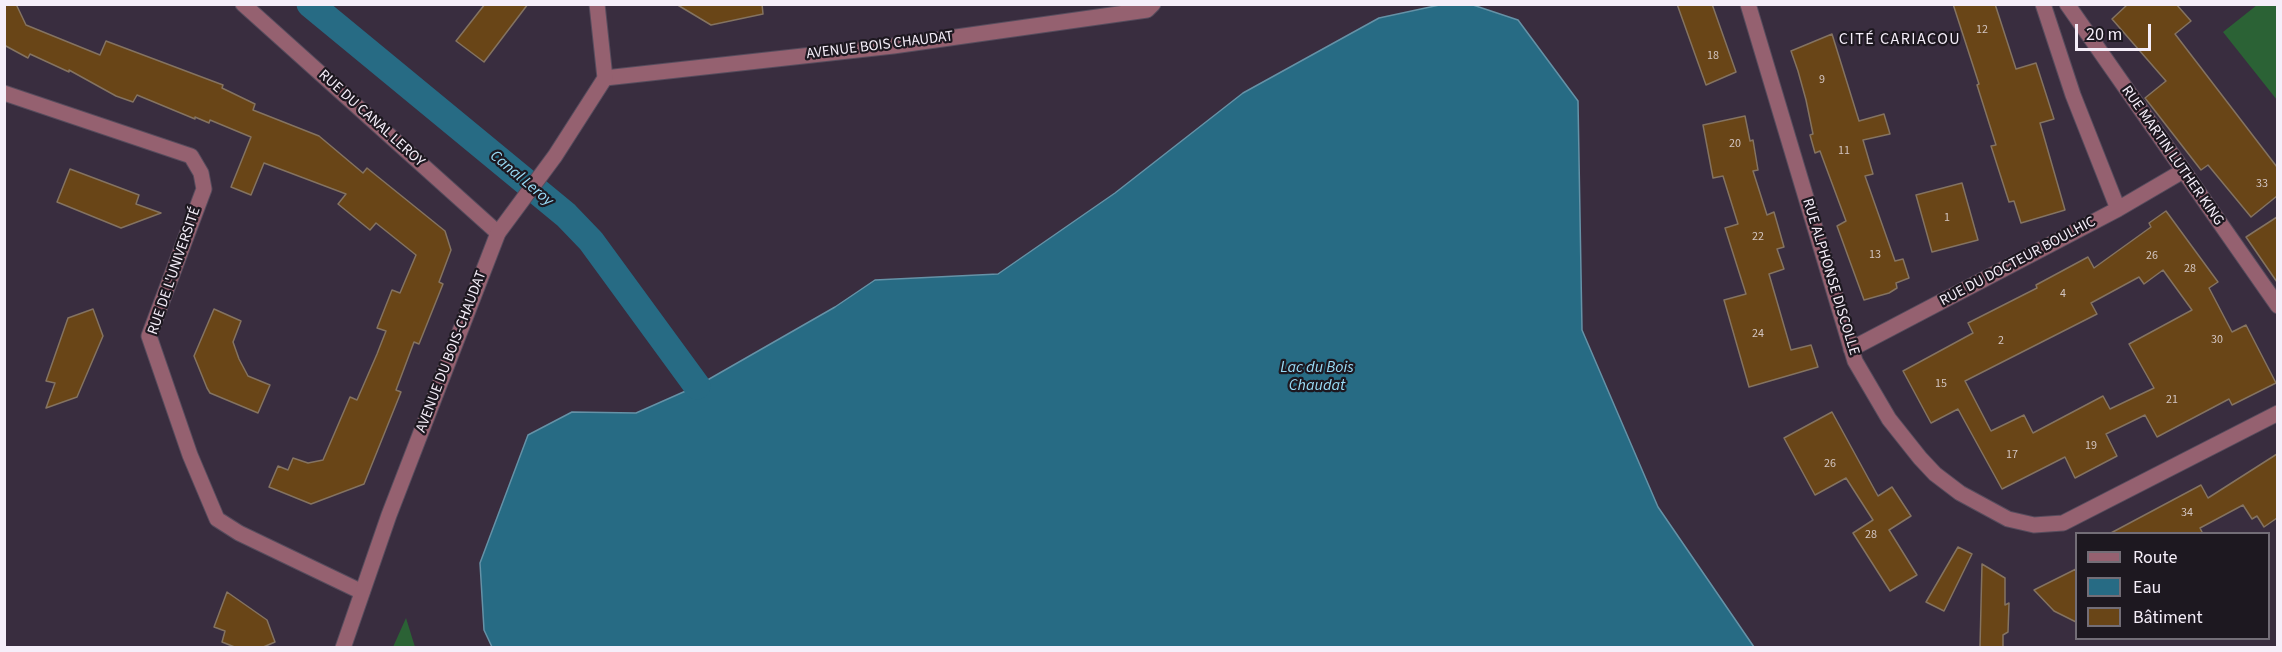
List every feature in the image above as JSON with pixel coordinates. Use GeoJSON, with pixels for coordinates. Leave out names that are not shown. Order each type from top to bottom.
{"type":"FeatureCollection","features":[{"type":"Feature","properties":{"kind":"street","name":"RUE DU CANAL LEROY"},"geometry":{"type":"LineString","coordinates":[[243,4],[498,233]]}},
{"type":"Feature","properties":{"kind":"street"},"geometry":{"type":"LineString","coordinates":[[597,4],[605,78]]}},
{"type":"Feature","properties":{"kind":"street","name":"AVENUE BOIS CHAUDAT"},"geometry":{"type":"LineString","coordinates":[[605,78],[893,46],[1147,10],[1153,4]]}},
{"type":"Feature","properties":{"kind":"street","name":"RUE ALPHONSE DISCOLLE"},"geometry":{"type":"LineString","coordinates":[[1748,4],[1855,361],[1889,419],[1935,474],[1960,493],[2008,519],[2034,525],[2063,523],[2277,413]]}},
{"type":"Feature","properties":{"kind":"street"},"geometry":{"type":"LineString","coordinates":[[2043,4],[2073,95],[2118,209]]}},
{"type":"Feature","properties":{"kind":"street","name":"RUE MARTIN LUTHER KING"},"geometry":{"type":"LineString","coordinates":[[2067,4],[2277,306]]}},
{"type":"Feature","properties":{"kind":"street","name":"AVENUE DU BOIS-CHAUDAT"},"geometry":{"type":"LineString","coordinates":[[343,648],[389,515],[498,233],[555,156],[605,78]]}},
{"type":"Feature","properties":{"kind":"street","name":"RUE DE L'UNIVERSITÉ"},"geometry":{"type":"LineString","coordinates":[[4,93],[191,156],[201,173],[204,189],[149,336],[190,455],[217,519],[239,533],[362,592]]}},
{"type":"Feature","properties":{"kind":"street","name":"RUE DU DOCTEUR BOULHIC"},"geometry":{"type":"LineString","coordinates":[[1851,349],[2118,209],[2183,171]]}},
{"type":"Feature","properties":{"kind":"green space"},"geometry":{"type":"Polygon","coordinates":[[[2257,5],[2277,5],[2277,100],[2223,32],[2257,5]]]}},
{"type":"Feature","properties":{"kind":"green space"},"geometry":{"type":"Polygon","coordinates":[[[406,618],[415,647],[393,647],[406,618]]]}},
{"type":"Feature","properties":{"kind":"water","name":"Lac du Bois Chaudat"},"geometry":{"type":"Polygon","coordinates":[[[1444,4],[1473,5],[1518,20],[1578,101],[1582,330],[1658,507],[1754,647],[492,647],[484,630],[480,563],[528,435],[572,412],[636,413],[697,386],[835,307],[875,280],[998,274],[1115,193],[1243,93],[1379,18],[1444,4]]]}},
{"type":"Feature","properties":{"kind":"building"},"geometry":{"type":"Polygon","coordinates":[[[4,4],[16,4],[26,25],[100,55],[106,41],[223,85],[222,88],[255,104],[253,110],[319,136],[363,173],[367,168],[445,231],[451,250],[439,282],[443,284],[419,344],[414,342],[396,390],[401,392],[364,484],[311,504],[269,487],[278,466],[288,470],[293,458],[308,463],[323,460],[350,397],[357,400],[377,354],[386,331],[377,328],[392,290],[400,293],[416,255],[376,223],[370,230],[338,204],[346,194],[264,163],[251,195],[231,187],[251,137],[210,120],[209,123],[195,117],[195,119],[137,95],[133,102],[116,96],[69,70],[69,72],[30,54],[28,58],[4,45],[4,4]]]}},
{"type":"Feature","properties":{"kind":"building"},"geometry":{"type":"Polygon","coordinates":[[[485,4],[528,4],[484,62],[456,41],[485,4]]]}},
{"type":"Feature","properties":{"kind":"building"},"geometry":{"type":"Polygon","coordinates":[[[676,4],[762,4],[763,14],[711,25],[676,4]]]}},
{"type":"Feature","properties":{"kind":"building"},"geometry":{"type":"Polygon","coordinates":[[[1677,4],[1712,4],[1736,72],[1706,85],[1677,4]]]}},
{"type":"Feature","properties":{"kind":"building"},"geometry":{"type":"Polygon","coordinates":[[[1953,4],[1995,4],[2016,69],[2036,63],[2054,119],[2040,123],[2065,210],[2021,223],[2014,201],[2009,202],[1991,146],[1996,145],[1977,85],[1979,84],[1953,4]]]}},
{"type":"Feature","properties":{"kind":"building"},"geometry":{"type":"Polygon","coordinates":[[[2128,4],[2176,4],[2191,21],[2175,34],[2277,167],[2277,196],[2251,217],[2208,165],[2201,170],[2145,98],[2166,81],[2112,19],[2128,4]]]}},
{"type":"Feature","properties":{"kind":"building"},"geometry":{"type":"Polygon","coordinates":[[[1832,34],[1859,121],[1884,114],[1890,134],[1863,140],[1873,174],[1865,176],[1895,261],[1903,259],[1909,278],[1896,283],[1897,288],[1889,293],[1864,300],[1837,226],[1846,221],[1820,151],[1815,153],[1810,135],[1813,134],[1806,100],[1791,51],[1832,34]]]}},
{"type":"Feature","properties":{"kind":"building"},"geometry":{"type":"Polygon","coordinates":[[[1745,116],[1750,141],[1753,140],[1758,170],[1753,171],[1767,215],[1774,212],[1784,247],[1777,249],[1784,269],[1769,274],[1791,350],[1811,345],[1818,367],[1749,387],[1724,300],[1746,294],[1725,228],[1738,224],[1723,176],[1713,178],[1703,125],[1745,116]]]}},
{"type":"Feature","properties":{"kind":"building"},"geometry":{"type":"Polygon","coordinates":[[[70,169],[139,195],[136,204],[161,213],[121,228],[57,202],[70,169]]]}},
{"type":"Feature","properties":{"kind":"building"},"geometry":{"type":"Polygon","coordinates":[[[1962,183],[1978,240],[1932,252],[1916,195],[1962,183]]]}},
{"type":"Feature","properties":{"kind":"building"},"geometry":{"type":"Polygon","coordinates":[[[2166,211],[2218,282],[2209,288],[2232,332],[2246,325],[2276,383],[2232,405],[2229,399],[2157,437],[2145,415],[2106,434],[2117,456],[2075,478],[2065,457],[2002,489],[1958,409],[1931,423],[1903,371],[1973,333],[1968,323],[2037,288],[2036,285],[2088,257],[2094,268],[2151,227],[2149,223],[2166,211]],[[2163,270],[2144,284],[2139,277],[2091,303],[2097,314],[1965,381],[1991,431],[2024,415],[2033,433],[2103,396],[2110,409],[2154,388],[2129,344],[2192,310],[2163,270]]]}},
{"type":"Feature","properties":{"kind":"building"},"geometry":{"type":"Polygon","coordinates":[[[2277,217],[2277,282],[2246,237],[2277,217]]]}},
{"type":"Feature","properties":{"kind":"building"},"geometry":{"type":"Polygon","coordinates":[[[93,309],[103,336],[77,397],[46,408],[55,383],[46,381],[68,318],[93,309]]]}},
{"type":"Feature","properties":{"kind":"building"},"geometry":{"type":"Polygon","coordinates":[[[214,309],[241,321],[233,342],[239,359],[248,376],[270,385],[258,413],[210,393],[207,388],[194,356],[214,309]]]}},
{"type":"Feature","properties":{"kind":"building"},"geometry":{"type":"Polygon","coordinates":[[[1832,412],[1878,496],[1892,487],[1911,516],[1889,530],[1917,575],[1890,591],[1853,533],[1873,520],[1846,478],[1815,495],[1784,438],[1832,412]]]}},
{"type":"Feature","properties":{"kind":"building"},"geometry":{"type":"Polygon","coordinates":[[[2277,454],[2277,518],[2264,527],[2257,516],[2252,519],[2243,505],[2200,528],[2202,532],[2113,532],[2201,485],[2208,498],[2277,454]]]}},
{"type":"Feature","properties":{"kind":"building"},"geometry":{"type":"Polygon","coordinates":[[[1958,547],[1972,554],[1944,611],[1926,602],[1958,547]]]}},
{"type":"Feature","properties":{"kind":"building"},"geometry":{"type":"Polygon","coordinates":[[[1982,564],[2005,578],[2005,605],[2009,603],[2008,632],[2003,635],[2003,647],[1980,647],[1982,564]]]}},
{"type":"Feature","properties":{"kind":"building"},"geometry":{"type":"Polygon","coordinates":[[[2075,570],[2075,622],[2054,611],[2034,590],[2075,570]]]}},
{"type":"Feature","properties":{"kind":"building"},"geometry":{"type":"Polygon","coordinates":[[[227,592],[267,620],[275,642],[261,648],[237,648],[222,642],[225,631],[214,627],[227,592]]]}},
{"type":"Feature","properties":{"kind":"waterway","name":"Canal Leroy"},"geometry":{"type":"LineString","coordinates":[[310,4],[566,215],[591,241],[697,386]]}},
{"type":"Feature","properties":{"kind":"district","name":"CITÉ CARIACOU"},"geometry":{"type":"Point","coordinates":[1900,40]}}]}
